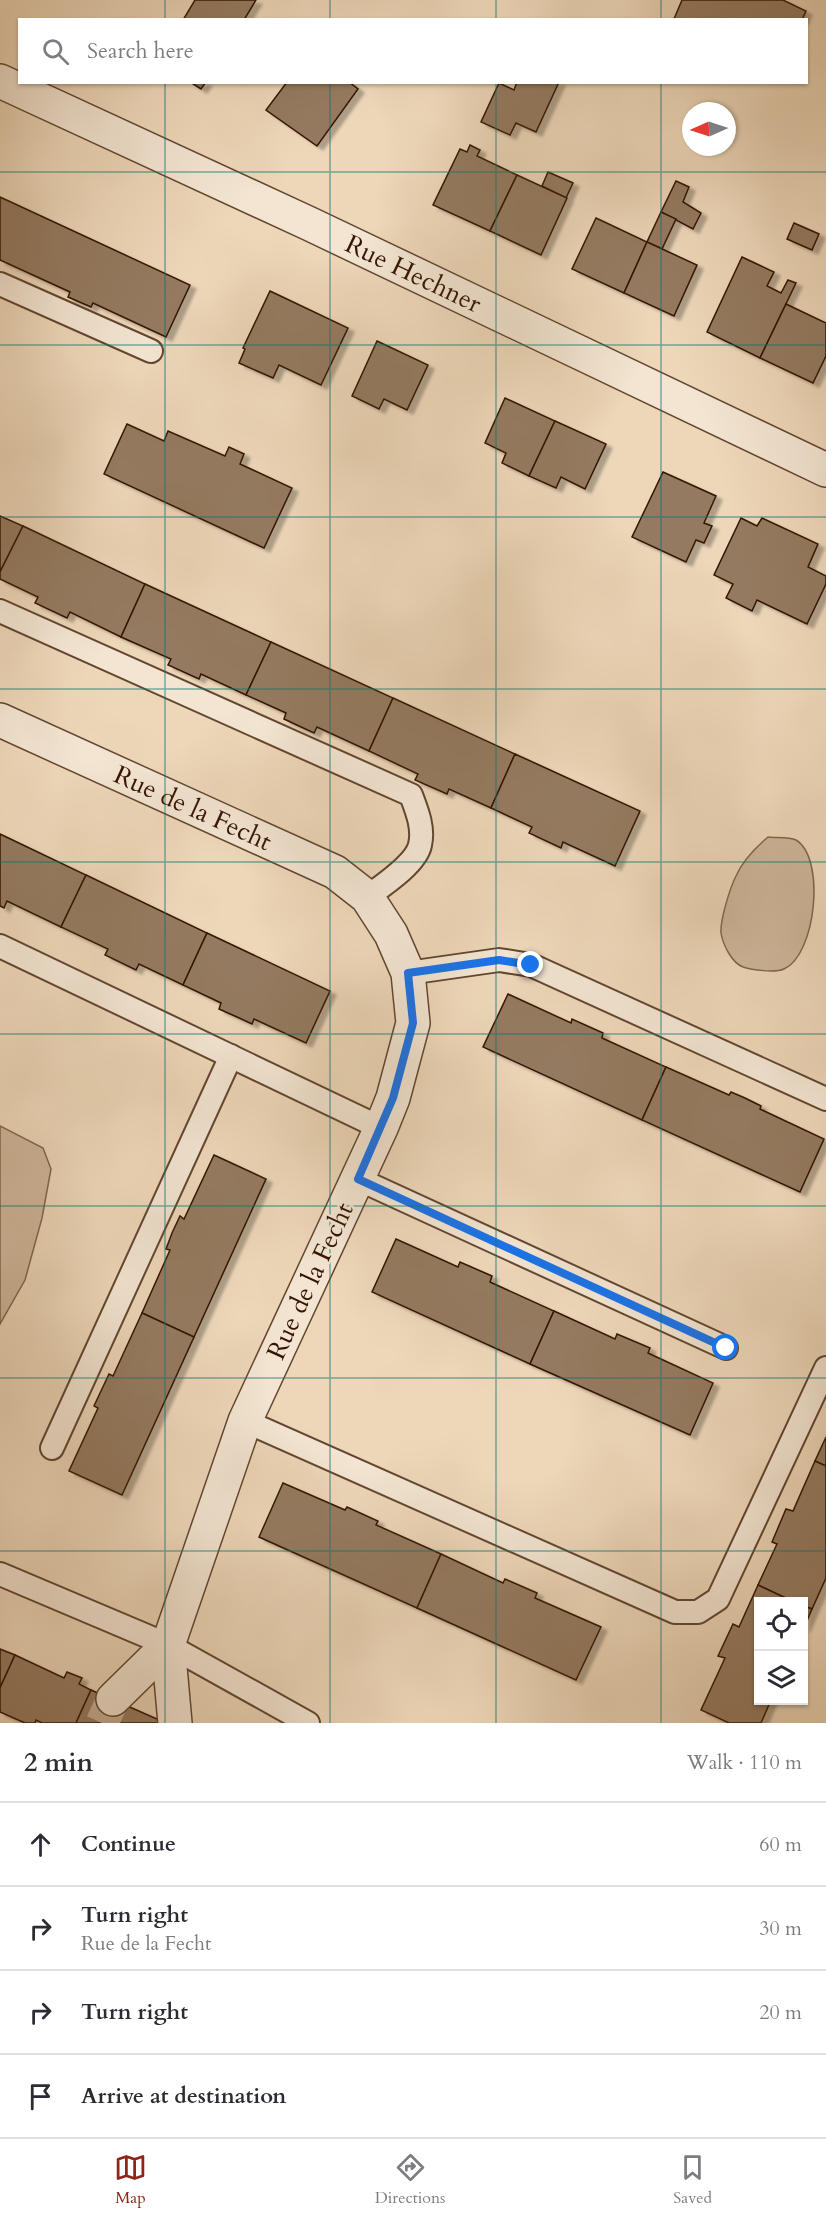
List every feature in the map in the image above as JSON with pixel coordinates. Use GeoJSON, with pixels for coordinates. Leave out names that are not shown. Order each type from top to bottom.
{"type":"FeatureCollection","features":[{"type":"Feature","properties":{"kind":"street","name":"Rue Hechner"},"geometry":{"type":"LineString","coordinates":[[0,81],[310,224],[826,470]]}},
{"type":"Feature","properties":{"kind":"street","name":"Rue de la Fecht"},"geometry":{"type":"LineString","coordinates":[[0,720],[335,872],[367,897],[391,934],[408,973],[413,1023],[393,1098],[358,1179],[245,1421],[168,1645],[175,1723]]}},
{"type":"Feature","properties":{"kind":"street","name":"Rue de la Fecht"},"geometry":{"type":"LineString","coordinates":[[113,1699],[168,1645]]}},
{"type":"Feature","properties":{"kind":"lane"},"geometry":{"type":"LineString","coordinates":[[0,284],[151,351]]}},
{"type":"Feature","properties":{"kind":"lane"},"geometry":{"type":"LineString","coordinates":[[0,611],[411,795],[420,820],[420,847],[400,873],[367,897]]}},
{"type":"Feature","properties":{"kind":"lane"},"geometry":{"type":"LineString","coordinates":[[0,946],[381,1128]]}},
{"type":"Feature","properties":{"kind":"lane"},"geometry":{"type":"LineString","coordinates":[[408,973],[499,960],[531,965],[826,1099]]}},
{"type":"Feature","properties":{"kind":"lane"},"geometry":{"type":"LineString","coordinates":[[52,1448],[231,1056]]}},
{"type":"Feature","properties":{"kind":"lane"},"geometry":{"type":"LineString","coordinates":[[358,1179],[726,1348]]}},
{"type":"Feature","properties":{"kind":"lane"},"geometry":{"type":"LineString","coordinates":[[245,1421],[675,1612],[698,1612],[718,1599],[826,1368]]}},
{"type":"Feature","properties":{"kind":"lane"},"geometry":{"type":"LineString","coordinates":[[0,1574],[168,1645],[308,1723]]}},
{"type":"Feature","properties":{"kind":"shaded area"},"geometry":{"type":"Polygon","coordinates":[[[768,837],[796,840],[805,850],[811,866],[814,885],[810,927],[804,945],[795,960],[784,969],[775,971],[752,969],[739,965],[729,953],[721,933],[726,904],[736,876],[758,845],[768,837]]]}},
{"type":"Feature","properties":{"kind":"shaded area"},"geometry":{"type":"Polygon","coordinates":[[[0,1126],[43,1148],[51,1169],[42,1218],[25,1280],[0,1324],[0,1126]]]}},
{"type":"Feature","properties":{"kind":"building"},"geometry":{"type":"Polygon","coordinates":[[[195,0],[256,0],[245,18],[184,18],[195,0]]]}},
{"type":"Feature","properties":{"kind":"building"},"geometry":{"type":"Polygon","coordinates":[[[682,0],[783,0],[806,11],[803,18],[674,18],[682,0]]]}},
{"type":"Feature","properties":{"kind":"building"},"geometry":{"type":"Polygon","coordinates":[[[193,84],[205,84],[201,89],[193,84]]]}},
{"type":"Feature","properties":{"kind":"building"},"geometry":{"type":"Polygon","coordinates":[[[286,84],[352,84],[358,89],[317,146],[266,110],[286,84]]]}},
{"type":"Feature","properties":{"kind":"building"},"geometry":{"type":"Polygon","coordinates":[[[499,84],[514,90],[516,84],[558,84],[536,132],[516,123],[510,135],[481,122],[499,84]]]}},
{"type":"Feature","properties":{"kind":"building"},"geometry":{"type":"Polygon","coordinates":[[[470,145],[480,150],[477,156],[517,175],[490,231],[433,205],[460,149],[467,152],[470,145]]]}},
{"type":"Feature","properties":{"kind":"building"},"geometry":{"type":"Polygon","coordinates":[[[548,172],[573,183],[566,198],[542,186],[548,172]]]}},
{"type":"Feature","properties":{"kind":"building"},"geometry":{"type":"Polygon","coordinates":[[[517,175],[567,198],[541,255],[490,231],[517,175]]]}},
{"type":"Feature","properties":{"kind":"building"},"geometry":{"type":"Polygon","coordinates":[[[676,181],[689,187],[683,202],[701,213],[693,229],[661,212],[676,181]]]}},
{"type":"Feature","properties":{"kind":"building"},"geometry":{"type":"Polygon","coordinates":[[[0,197],[190,285],[166,337],[93,303],[91,307],[68,297],[70,292],[0,260],[0,197]]]}},
{"type":"Feature","properties":{"kind":"building"},"geometry":{"type":"Polygon","coordinates":[[[661,212],[676,219],[662,249],[647,242],[661,212]]]}},
{"type":"Feature","properties":{"kind":"building"},"geometry":{"type":"Polygon","coordinates":[[[596,218],[647,242],[624,293],[572,269],[596,218]]]}},
{"type":"Feature","properties":{"kind":"building"},"geometry":{"type":"Polygon","coordinates":[[[794,223],[819,234],[812,250],[787,239],[794,223]]]}},
{"type":"Feature","properties":{"kind":"building"},"geometry":{"type":"Polygon","coordinates":[[[647,242],[697,265],[674,316],[624,293],[647,242]]]}},
{"type":"Feature","properties":{"kind":"building"},"geometry":{"type":"Polygon","coordinates":[[[742,257],[774,272],[767,286],[781,293],[788,280],[796,283],[760,358],[707,332],[742,257]]]}},
{"type":"Feature","properties":{"kind":"building"},"geometry":{"type":"Polygon","coordinates":[[[270,291],[348,328],[321,385],[279,365],[273,378],[239,363],[245,349],[243,348],[270,291]]]}},
{"type":"Feature","properties":{"kind":"building"},"geometry":{"type":"Polygon","coordinates":[[[786,304],[826,323],[826,356],[813,383],[760,358],[786,304]]]}},
{"type":"Feature","properties":{"kind":"building"},"geometry":{"type":"Polygon","coordinates":[[[377,341],[428,365],[407,410],[384,399],[379,409],[352,396],[377,341]]]}},
{"type":"Feature","properties":{"kind":"building"},"geometry":{"type":"Polygon","coordinates":[[[505,398],[555,421],[529,476],[502,463],[506,453],[485,443],[505,398]]]}},
{"type":"Feature","properties":{"kind":"building"},"geometry":{"type":"Polygon","coordinates":[[[555,421],[606,444],[585,489],[561,477],[556,488],[529,476],[555,421]]]}},
{"type":"Feature","properties":{"kind":"building"},"geometry":{"type":"Polygon","coordinates":[[[127,424],[164,441],[168,431],[225,456],[229,447],[244,454],[240,464],[292,488],[264,548],[104,474],[127,424]]]}},
{"type":"Feature","properties":{"kind":"building"},"geometry":{"type":"Polygon","coordinates":[[[663,472],[716,496],[704,523],[712,526],[704,543],[696,540],[686,562],[632,537],[663,472]]]}},
{"type":"Feature","properties":{"kind":"building"},"geometry":{"type":"Polygon","coordinates":[[[0,516],[23,526],[0,572],[0,516]]]}},
{"type":"Feature","properties":{"kind":"building"},"geometry":{"type":"Polygon","coordinates":[[[741,518],[757,526],[762,518],[818,544],[808,567],[826,576],[826,584],[807,624],[757,600],[752,611],[726,598],[733,584],[714,575],[741,518]]]}},
{"type":"Feature","properties":{"kind":"building"},"geometry":{"type":"Polygon","coordinates":[[[23,526],[145,584],[121,637],[70,612],[67,618],[35,603],[38,597],[0,579],[0,572],[23,526]]]}},
{"type":"Feature","properties":{"kind":"building"},"geometry":{"type":"Polygon","coordinates":[[[145,584],[271,642],[246,695],[201,674],[199,679],[168,665],[171,659],[121,637],[145,584]]]}},
{"type":"Feature","properties":{"kind":"building"},"geometry":{"type":"Polygon","coordinates":[[[271,642],[393,698],[369,751],[317,727],[314,733],[284,719],[286,713],[246,695],[271,642]]]}},
{"type":"Feature","properties":{"kind":"building"},"geometry":{"type":"Polygon","coordinates":[[[393,698],[515,754],[491,808],[449,789],[447,794],[415,780],[418,774],[369,751],[393,698]]]}},
{"type":"Feature","properties":{"kind":"building"},"geometry":{"type":"Polygon","coordinates":[[[515,754],[640,811],[615,866],[563,842],[561,848],[529,833],[532,827],[491,808],[515,754]]]}},
{"type":"Feature","properties":{"kind":"building"},"geometry":{"type":"Polygon","coordinates":[[[0,834],[86,875],[61,927],[7,901],[4,908],[0,906],[0,834]]]}},
{"type":"Feature","properties":{"kind":"building"},"geometry":{"type":"Polygon","coordinates":[[[86,875],[207,933],[183,985],[139,964],[136,970],[105,955],[108,949],[61,927],[86,875]]]}},
{"type":"Feature","properties":{"kind":"building"},"geometry":{"type":"Polygon","coordinates":[[[207,933],[330,991],[306,1043],[254,1019],[252,1024],[219,1009],[221,1003],[183,985],[207,933]]]}},
{"type":"Feature","properties":{"kind":"building"},"geometry":{"type":"Polygon","coordinates":[[[508,994],[571,1023],[572,1019],[603,1033],[602,1038],[666,1067],[642,1120],[483,1047],[508,994]]]}},
{"type":"Feature","properties":{"kind":"building"},"geometry":{"type":"Polygon","coordinates":[[[666,1067],[729,1095],[731,1092],[745,1098],[761,1106],[760,1109],[824,1139],[800,1192],[642,1120],[666,1067]]]}},
{"type":"Feature","properties":{"kind":"building"},"geometry":{"type":"Polygon","coordinates":[[[214,1155],[266,1179],[194,1337],[142,1313],[170,1250],[166,1249],[172,1233],[180,1216],[184,1219],[214,1155]]]}},
{"type":"Feature","properties":{"kind":"building"},"geometry":{"type":"Polygon","coordinates":[[[396,1239],[458,1267],[460,1262],[492,1276],[490,1282],[554,1311],[530,1364],[372,1292],[396,1239]]]}},
{"type":"Feature","properties":{"kind":"building"},"geometry":{"type":"Polygon","coordinates":[[[554,1311],[615,1339],[617,1334],[650,1348],[648,1353],[713,1383],[690,1435],[530,1364],[554,1311]]]}},
{"type":"Feature","properties":{"kind":"building"},"geometry":{"type":"Polygon","coordinates":[[[142,1313],[194,1337],[122,1495],[69,1471],[98,1408],[94,1406],[109,1374],[113,1376],[142,1313]]]}},
{"type":"Feature","properties":{"kind":"building"},"geometry":{"type":"Polygon","coordinates":[[[826,1437],[826,1466],[815,1461],[826,1437]]]}},
{"type":"Feature","properties":{"kind":"building"},"geometry":{"type":"Polygon","coordinates":[[[815,1461],[826,1466],[826,1578],[812,1609],[808,1608],[808,1597],[783,1597],[758,1585],[777,1544],[772,1542],[786,1509],[793,1511],[815,1461]]]}},
{"type":"Feature","properties":{"kind":"building"},"geometry":{"type":"Polygon","coordinates":[[[283,1483],[345,1510],[347,1507],[378,1521],[376,1525],[441,1554],[417,1608],[259,1537],[283,1483]]]}},
{"type":"Feature","properties":{"kind":"building"},"geometry":{"type":"Polygon","coordinates":[[[441,1554],[503,1583],[505,1579],[537,1593],[535,1598],[601,1627],[576,1680],[417,1608],[441,1554]]]}},
{"type":"Feature","properties":{"kind":"building"},"geometry":{"type":"Polygon","coordinates":[[[758,1585],[783,1597],[754,1597],[754,1705],[769,1705],[761,1723],[729,1723],[701,1710],[725,1658],[718,1656],[733,1624],[739,1627],[758,1585]]]}},
{"type":"Feature","properties":{"kind":"building"},"geometry":{"type":"Polygon","coordinates":[[[0,1649],[15,1655],[0,1688],[0,1649]]]}},
{"type":"Feature","properties":{"kind":"building"},"geometry":{"type":"Polygon","coordinates":[[[15,1655],[64,1678],[67,1672],[82,1678],[79,1684],[91,1690],[76,1723],[42,1723],[36,1720],[35,1723],[25,1723],[0,1712],[0,1688],[15,1655]]]}},
{"type":"Feature","properties":{"kind":"building"},"geometry":{"type":"Polygon","coordinates":[[[91,1690],[166,1723],[76,1723],[91,1690]]]}},
{"type":"Feature","properties":{"kind":"tunnel"},"geometry":{"type":"LineString","coordinates":[[102,1723],[113,1699]]}},
{"type":"Feature","properties":{"kind":"route"},"geometry":{"type":"LineString","coordinates":[[531,965],[499,960],[408,973],[413,1023],[393,1098],[358,1179],[726,1348]]}}]}
